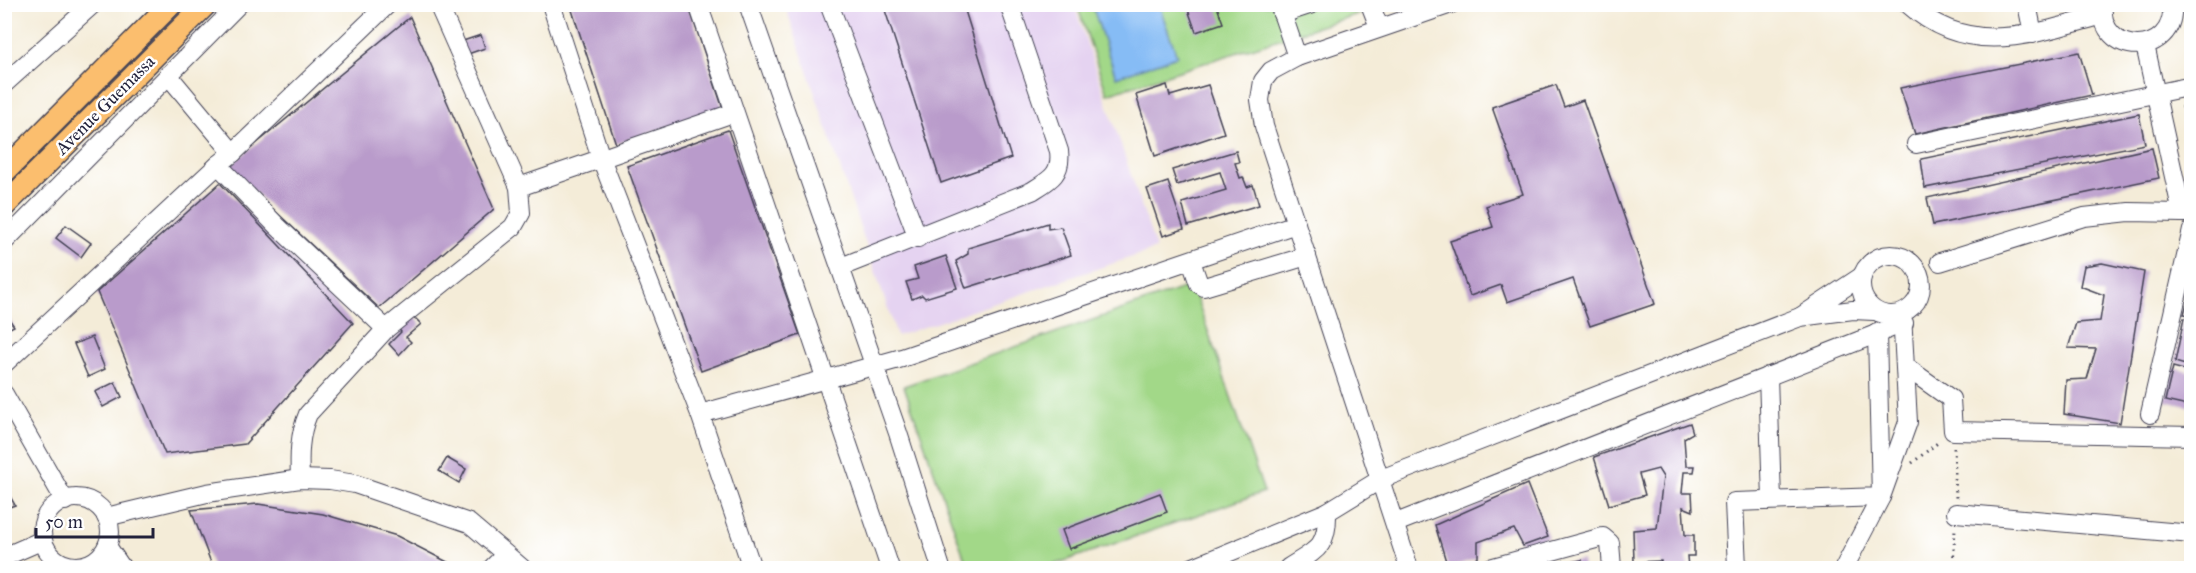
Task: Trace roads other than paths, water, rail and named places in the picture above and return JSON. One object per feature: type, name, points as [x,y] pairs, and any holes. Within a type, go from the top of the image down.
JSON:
[{"type":"main road","name":"Avenue Guemassa","points":[[4,172],[171,4]]},
{"type":"main road","name":"Avenue Guemassa","points":[[4,206],[206,4]]},
{"type":"street","points":[[4,84],[93,4]]},
{"type":"street","points":[[4,242],[59,190],[239,4]]},
{"type":"street","points":[[4,364],[233,153],[388,4]]},
{"type":"street","points":[[300,479],[299,450],[303,426],[308,414],[386,329],[513,227],[521,213],[519,187],[438,4]]},
{"type":"street","points":[[550,4],[601,158],[700,414],[752,568]]},
{"type":"street","points":[[698,4],[733,113],[890,568]]},
{"type":"street","points":[[748,4],[841,267],[941,568]]},
{"type":"street","points":[[829,4],[918,238]]},
{"type":"street","points":[[841,267],[1032,191],[1057,174],[1061,164],[1059,151],[1009,4]]},
{"type":"street","points":[[1297,57],[1281,9],[1312,4]]},
{"type":"street","points":[[1370,4],[1379,27]]},
{"type":"street","points":[[1409,568],[1264,126],[1260,100],[1263,81],[1271,71],[1297,57],[1379,27],[1415,11],[1451,4]]},
{"type":"street","points":[[1908,4],[1936,25],[1955,34],[1995,38],[2033,34],[2103,10],[2108,30],[2119,41],[2129,45],[2145,45],[2155,41],[2166,31],[2171,21],[2172,5]]},
{"type":"street","points":[[2027,4],[2033,34]]},
{"type":"street","points":[[1191,568],[1327,512],[1381,479],[1800,317],[1862,276],[1874,260],[1892,255],[1940,262],[2084,217],[2129,212],[2187,213],[2154,93],[2145,45]]},
{"type":"street","points":[[168,75],[233,153]]},
{"type":"street","points":[[1916,144],[2192,86]]},
{"type":"street","points":[[519,187],[733,113]]},
{"type":"street","points":[[218,165],[386,329]]},
{"type":"street","points":[[700,414],[902,358],[1296,224]]},
{"type":"street","points":[[2150,414],[2192,230]]},
{"type":"street","points":[[1191,261],[1199,284],[1204,287],[1307,256]]},
{"type":"street","points":[[1902,257],[1916,267],[1920,275],[1921,293]]},
{"type":"street","points":[[1396,523],[1877,333],[1904,318],[1918,302],[1940,262]]},
{"type":"street","points":[[1862,276],[1862,295],[1874,311]]},
{"type":"street","points":[[1800,317],[1853,310],[1874,311],[1883,315],[1904,318]]},
{"type":"street","points":[[1844,568],[1881,497],[1908,422],[1904,318]]},
{"type":"street","points":[[1877,333],[1881,497]]},
{"type":"street","points":[[1906,367],[1951,399],[1953,431],[2192,436]]},
{"type":"street","points":[[1768,376],[1772,500]]},
{"type":"street","points":[[4,394],[64,501]]},
{"type":"street","points":[[106,517],[197,495],[300,479],[355,484],[469,523],[522,568]]},
{"type":"street","points":[[1737,568],[1734,501],[1881,497]]},
{"type":"street","points":[[84,500],[93,503],[106,517],[110,537],[97,565],[63,564],[54,558],[43,540],[42,530],[49,512],[64,501],[84,500]]},
{"type":"street","points":[[1288,568],[1320,547],[1328,531],[1327,512]]},
{"type":"street","points":[[1956,513],[2192,534]]},
{"type":"street","points":[[1490,568],[1603,537],[1610,543],[1612,568]]},
{"type":"street","points":[[4,557],[43,540]]},
{"type":"street","points":[[107,546],[122,568]]},
{"type":"street","points":[[492,568],[505,555]]},
{"type":"water","points":[[1092,5],[1159,5],[1177,56],[1116,77]]}]
